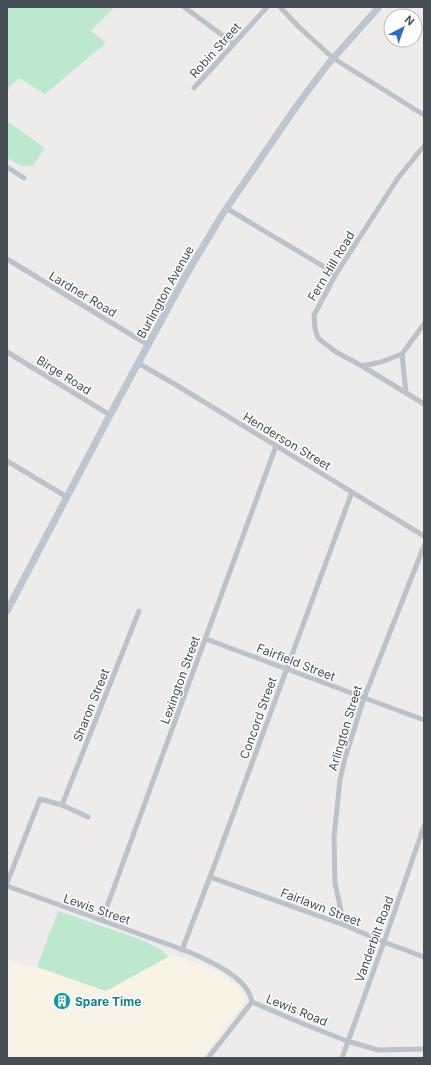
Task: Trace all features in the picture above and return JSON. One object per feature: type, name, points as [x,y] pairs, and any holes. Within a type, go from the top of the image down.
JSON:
[{"type":"main road","name":"Burlington Avenue","points":[[7,611],[9,600],[67,497],[186,275],[226,208],[298,104],[333,58],[379,7]]},
{"type":"street","points":[[184,7],[233,43]]},
{"type":"street","name":"Robin Street","points":[[194,88],[267,7]]},
{"type":"street","points":[[280,7],[300,28],[333,58],[424,115]]},
{"type":"street","name":"Fern Hill Road","points":[[424,146],[398,178],[336,274],[314,315],[315,328],[318,338],[336,352],[424,404]]},
{"type":"street","points":[[7,167],[24,178]]},
{"type":"street","points":[[226,208],[336,274]]},
{"type":"street","name":"Lardner Road","points":[[7,259],[148,345]]},
{"type":"street","points":[[362,366],[381,362],[402,354],[424,324]]},
{"type":"street","name":"Birge Road","points":[[7,352],[110,415]]},
{"type":"street","points":[[402,354],[406,393]]},
{"type":"street","name":"Henderson Street","points":[[138,364],[178,386],[424,536]]},
{"type":"street","name":"Lexington Street","points":[[102,920],[276,446]]},
{"type":"street","points":[[7,461],[67,497]]},
{"type":"street","name":"Concord Street","points":[[182,950],[352,492]]},
{"type":"street","name":"Arlington Street","points":[[344,925],[335,883],[334,837],[340,780],[345,758],[364,698],[424,546]]},
{"type":"street","name":"Sharon Street","points":[[62,806],[139,611]]},
{"type":"street","name":"Fairfield Street","points":[[206,639],[424,720]]},
{"type":"street","points":[[7,883],[40,799],[88,817]]},
{"type":"street","name":"Vanderbilt Road","points":[[342,1058],[424,826]]},
{"type":"street","name":"Fairlawn Street","points":[[210,877],[344,925],[424,957]]},
{"type":"street","name":"Lewis Street","points":[[7,886],[47,902],[102,920],[182,950]]},
{"type":"street","name":"Lewis Road","points":[[182,950],[218,965],[229,972],[243,985],[251,996],[252,1002],[282,1015],[347,1041],[378,1050],[424,1049]]},
{"type":"street","points":[[208,1058],[252,1002]]},
{"type":"shaded area","points":[[171,954],[217,971],[238,986],[243,993],[244,1000],[241,1007],[202,1058],[7,1058],[7,959],[22,965],[37,967],[106,991]]},
{"type":"green space","points":[[7,7],[115,7],[91,31],[106,43],[45,94],[19,78],[10,86],[7,92]]},
{"type":"green space","points":[[7,121],[45,148],[33,166],[21,166],[7,158]]},
{"type":"green space","points":[[58,911],[142,940],[162,950],[168,957],[106,991],[37,967]]},
{"type":"place","name":"Spare Time","points":[[62,1001]]}]
